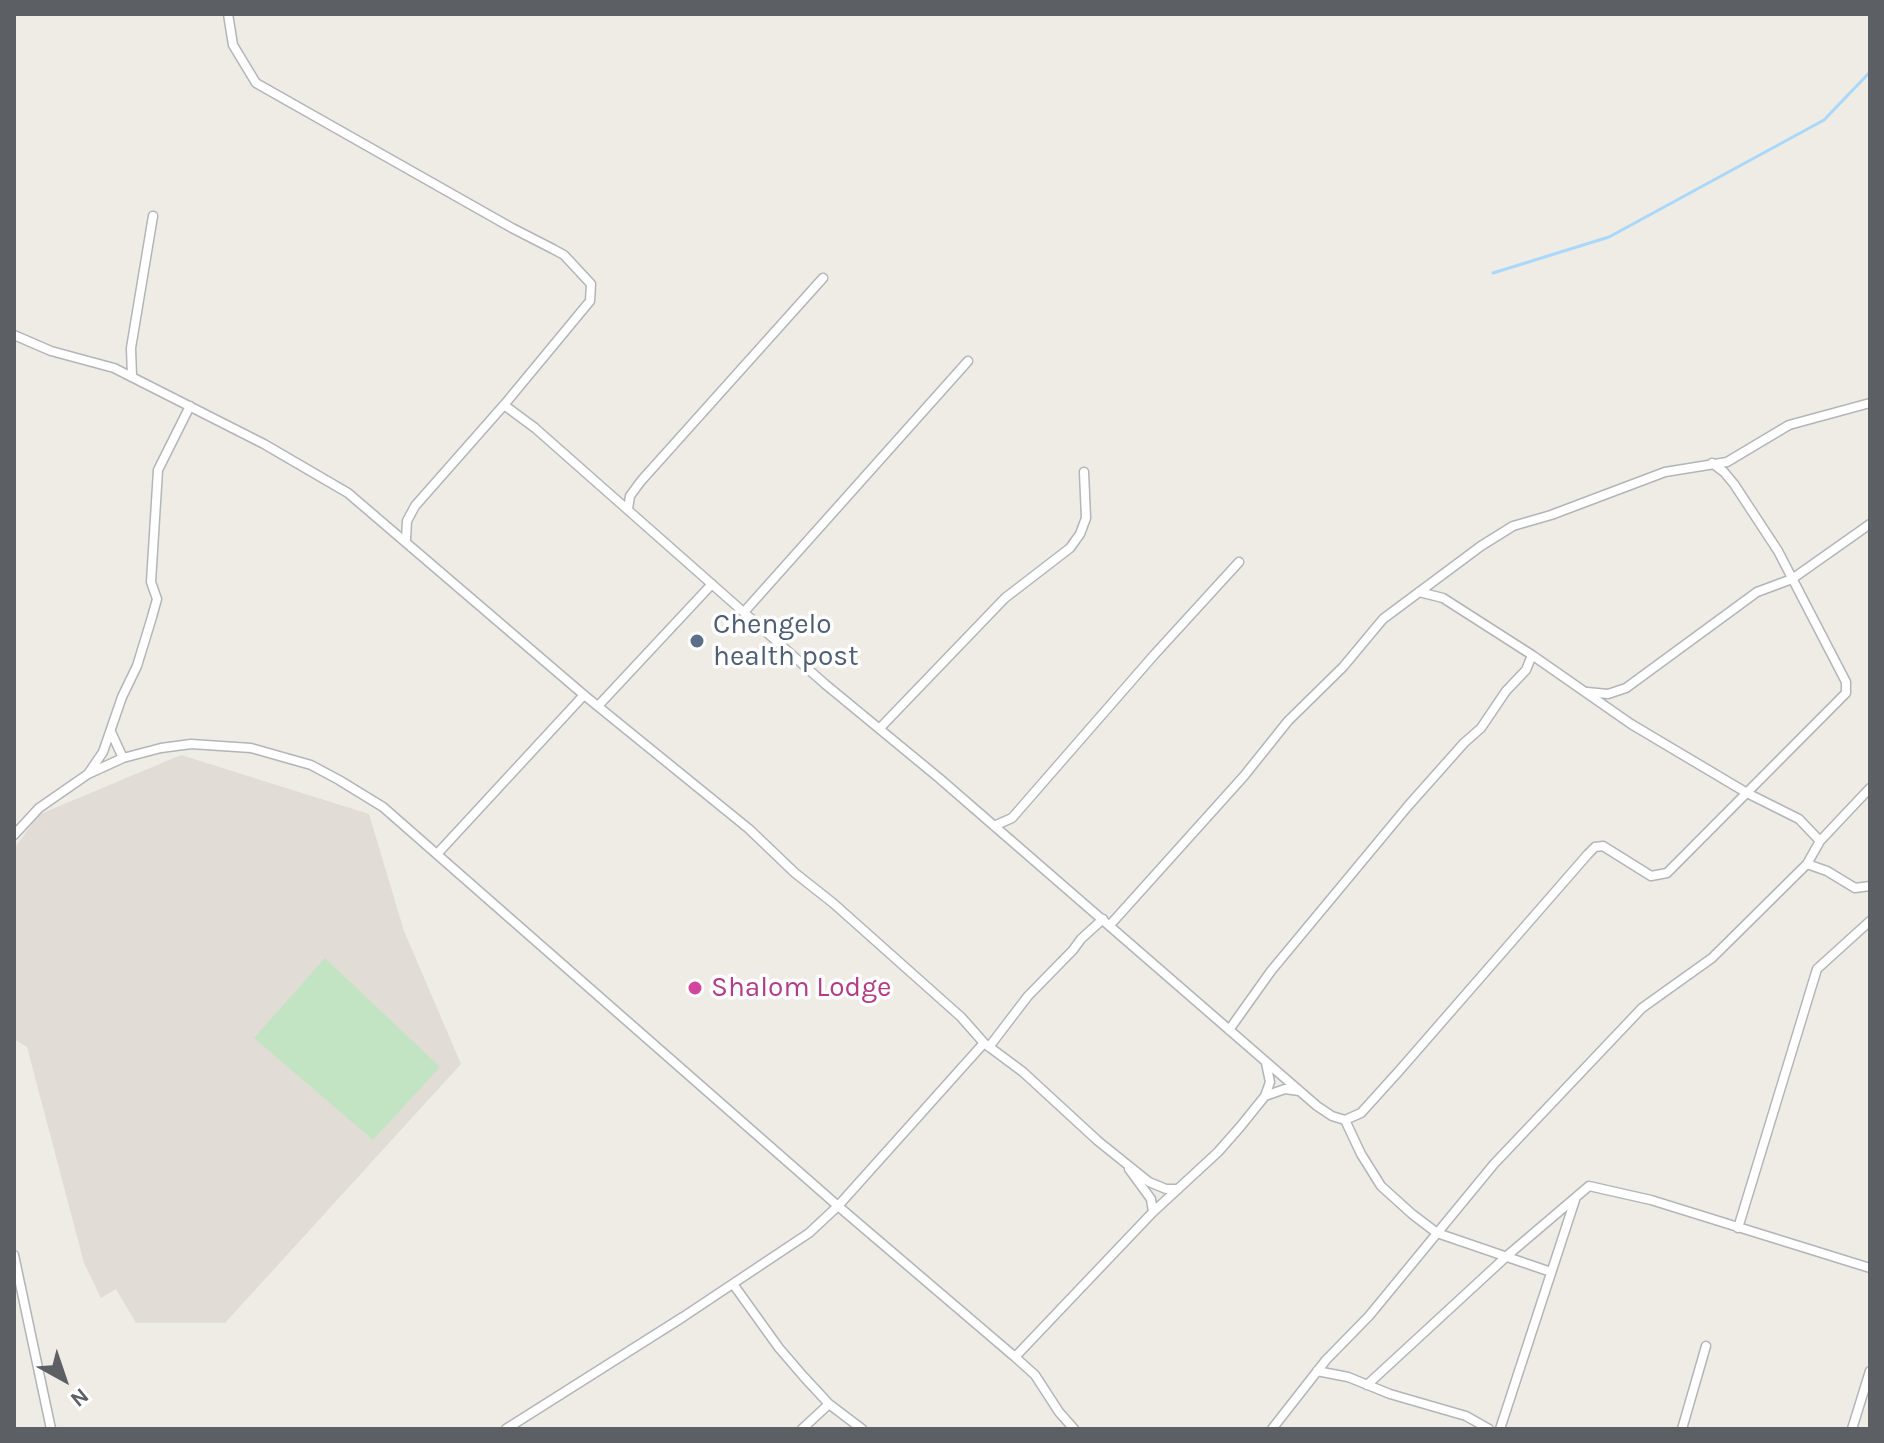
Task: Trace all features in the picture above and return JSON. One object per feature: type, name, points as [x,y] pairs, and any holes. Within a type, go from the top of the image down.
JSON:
[{"type":"street","points":[[228,14],[233,45],[256,83],[553,249],[586,276],[591,284],[590,301],[415,506],[407,521],[406,540]]},
{"type":"street","points":[[132,377],[131,348],[153,216]]},
{"type":"street","points":[[628,509],[630,496],[641,481],[823,278]]},
{"type":"street","points":[[14,335],[51,351],[114,368],[264,444],[348,493],[584,695],[749,829],[961,1017],[987,1045],[1023,1072],[1123,1162],[1156,1186],[1178,1189]]},
{"type":"street","points":[[744,612],[968,361]]},
{"type":"street","points":[[506,1429],[809,1233],[838,1206],[987,1045],[1081,939],[1106,922],[1244,776],[1288,721],[1343,667],[1383,619],[1513,526],[1665,472],[1737,457],[1789,425],[1870,403]]},
{"type":"street","points":[[504,405],[535,428],[825,684],[1300,1091],[1332,1116],[1345,1120],[1361,1113],[1595,847],[1611,849],[1651,876],[1667,873],[1841,699],[1848,687],[1778,551],[1734,484],[1712,463]]},
{"type":"street","points":[[88,774],[103,752],[111,732],[122,697],[137,666],[157,599],[151,582],[158,470],[190,406]]},
{"type":"street","points":[[1734,484],[1737,457]]},
{"type":"street","points":[[880,728],[1005,598],[1070,548],[1086,518],[1084,472]]},
{"type":"street","points":[[1585,692],[1617,693],[1633,684],[1757,592],[1792,579],[1870,524]]},
{"type":"street","points":[[994,826],[1012,818],[1239,562]]},
{"type":"street","points":[[1439,577],[1443,598]]},
{"type":"street","points":[[598,706],[712,584]]},
{"type":"street","points":[[1419,592],[1443,598],[1614,712],[1747,793],[1799,819],[1820,841]]},
{"type":"street","points":[[1229,1030],[1311,923],[1442,767],[1481,728],[1506,691],[1526,670],[1532,655]]},
{"type":"street","points":[[1526,670],[1546,665]]},
{"type":"street","points":[[1614,712],[1617,693]]},
{"type":"street","points":[[437,854],[584,695]]},
{"type":"street","points":[[111,732],[123,758]]},
{"type":"street","points":[[14,835],[39,808],[88,774],[123,758],[161,748],[223,744],[281,754],[311,765],[375,802],[437,854],[1015,1357],[1035,1375],[1074,1429]]},
{"type":"street","points":[[1759,782],[1760,800]]},
{"type":"street","points":[[1272,1429],[1317,1371],[1369,1316],[1494,1164],[1642,1008],[1712,958],[1807,864],[1820,841],[1870,788]]},
{"type":"street","points":[[1010,840],[1012,818]]},
{"type":"street","points":[[1807,864],[1827,871],[1855,888],[1870,886]]},
{"type":"street","points":[[1738,1228],[1817,969],[1870,921]]},
{"type":"street","points":[[1015,1357],[1153,1212],[1218,1152],[1265,1096],[1270,1082],[1266,1062]]},
{"type":"street","points":[[1265,1096],[1285,1089],[1300,1091]]},
{"type":"street","points":[[1345,1120],[1381,1186],[1437,1233],[1551,1272]]},
{"type":"street","points":[[1123,1162],[1151,1199],[1153,1212]]},
{"type":"street","points":[[1367,1385],[1508,1255],[1589,1186],[1602,1187],[1870,1268]]},
{"type":"street","points":[[1500,1429],[1575,1199]]},
{"type":"street","points":[[14,1255],[51,1429]]},
{"type":"street","points":[[733,1284],[779,1348],[829,1404],[862,1429]]},
{"type":"street","points":[[1682,1429],[1706,1346]]},
{"type":"street","points":[[1317,1371],[1348,1377],[1466,1416],[1489,1429]]},
{"type":"street","points":[[1852,1429],[1870,1371]]},
{"type":"street","points":[[802,1429],[829,1404]]},
{"type":"street","points":[[1857,1414],[1870,1417]]},
{"type":"shaded area","points":[[181,755],[369,814],[404,931],[461,1064],[225,1323],[136,1323],[116,1289],[101,1298],[84,1263],[27,1047],[14,1039],[14,849],[38,815]]},
{"type":"green space","points":[[325,958],[440,1067],[373,1140],[254,1038]]},
{"type":"waterway","points":[[1493,273],[1609,237],[1824,120],[1870,72]]},
{"type":"place","name":"Chengelo health post","points":[[697,641]]},
{"type":"place","name":"Shalom Lodge","points":[[695,988]]}]
